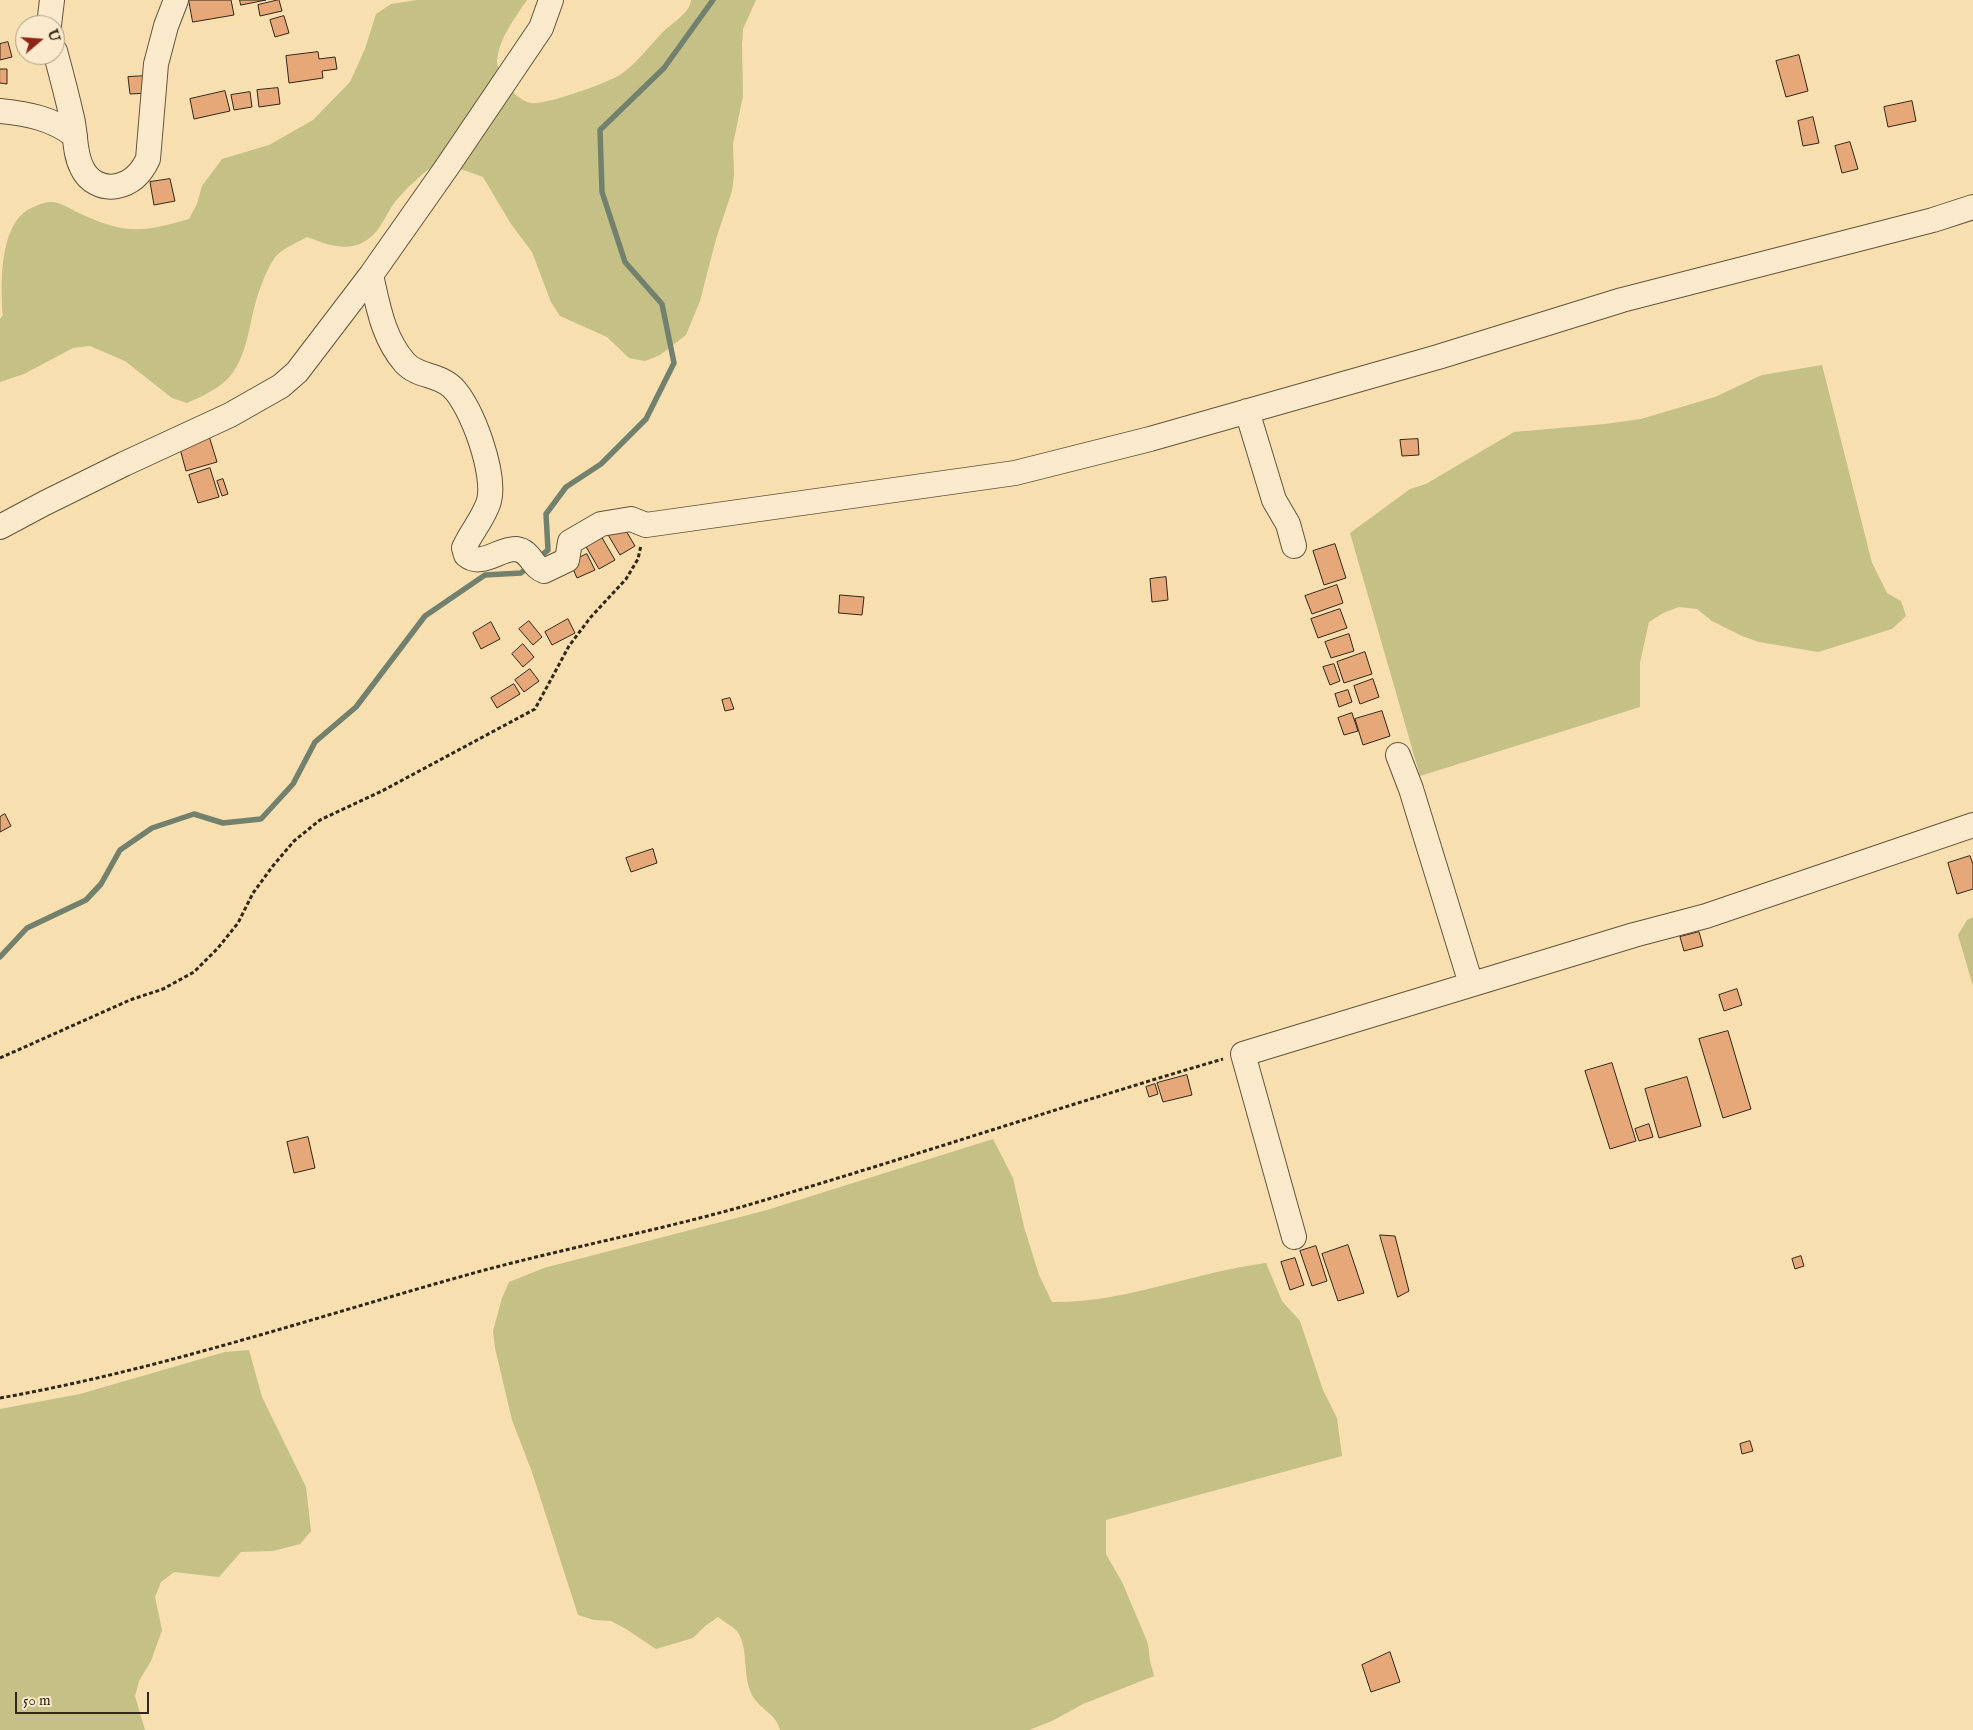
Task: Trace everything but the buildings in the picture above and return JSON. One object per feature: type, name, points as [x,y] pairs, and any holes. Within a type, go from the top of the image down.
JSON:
[{"type":"street","points":[[50,15],[52,0]]},
{"type":"street","points":[[58,65],[80,162],[86,174],[92,180],[108,187],[118,186],[136,177],[148,159],[156,64],[166,26],[176,0]]},
{"type":"street","points":[[0,527],[124,464],[230,415],[281,386],[297,372],[318,347],[448,167],[541,28],[551,0]]},
{"type":"street","points":[[0,111],[28,114],[46,119],[58,124],[75,136]]},
{"type":"street","points":[[371,274],[380,315],[394,348],[413,370],[435,377],[452,387],[473,421],[484,450],[490,478],[489,496],[482,515],[464,548],[466,555],[475,560],[516,549],[547,570],[567,560],[570,542],[600,524],[631,519],[646,525],[1015,474],[1438,358],[1622,300],[1973,208]]},
{"type":"street","points":[[1247,411],[1274,500],[1288,524],[1294,546]]},
{"type":"street","points":[[1398,755],[1414,798],[1471,984]]},
{"type":"street","points":[[1294,1237],[1243,1054],[1634,935],[1706,916],[1973,825]]},
{"type":"path","points":[[0,1058],[130,1000],[163,989],[194,972],[218,948],[238,923],[253,893],[272,867],[294,841],[320,820],[382,791],[535,709],[569,646],[590,618],[626,579],[638,558],[646,525]]},
{"type":"path","points":[[0,1398],[48,1389],[249,1339],[482,1271],[739,1207],[1114,1091],[1243,1054]]},
{"type":"shaded area","points":[[417,0],[527,0],[504,36],[497,61],[504,80],[512,91],[527,102],[538,103],[588,89],[611,80],[624,72],[688,9],[691,0],[756,0],[743,29],[743,96],[733,144],[734,175],[732,191],[716,239],[700,301],[686,335],[660,355],[645,361],[629,358],[607,337],[560,316],[551,302],[532,252],[511,224],[483,177],[439,161],[399,197],[378,230],[367,240],[359,244],[342,247],[307,237],[277,255],[268,269],[256,299],[247,341],[237,367],[229,378],[218,387],[203,395],[187,403],[172,398],[125,361],[90,346],[73,348],[24,374],[0,382],[0,319],[3,315],[2,285],[5,252],[15,223],[24,212],[41,204],[55,202],[104,223],[117,227],[137,229],[160,227],[189,219],[197,204],[202,186],[222,159],[269,145],[313,120],[350,82],[365,49],[376,14],[391,4]]},
{"type":"shaded area","points":[[1822,365],[1872,563],[1887,593],[1901,601],[1906,616],[1892,629],[1818,652],[1759,642],[1712,621],[1697,609],[1679,607],[1663,613],[1649,622],[1640,663],[1640,707],[1420,776],[1350,533],[1410,489],[1426,484],[1514,432],[1641,419],[1715,397],[1762,375]]},
{"type":"shaded area","points":[[1973,917],[1973,986],[1958,935],[1967,920]]},
{"type":"shaded area","points":[[993,1139],[1013,1178],[1024,1227],[1039,1275],[1052,1302],[1107,1298],[1239,1267],[1266,1263],[1282,1301],[1300,1321],[1323,1390],[1337,1418],[1342,1456],[1106,1520],[1106,1554],[1122,1582],[1148,1644],[1154,1676],[1083,1704],[1052,1721],[1029,1730],[780,1730],[772,1716],[752,1695],[747,1679],[741,1638],[735,1629],[718,1617],[693,1638],[656,1649],[611,1621],[594,1620],[578,1615],[532,1472],[512,1420],[495,1348],[493,1331],[502,1298],[509,1282],[544,1268],[767,1210]]},
{"type":"shaded area","points":[[249,1350],[262,1397],[306,1487],[311,1531],[300,1544],[273,1551],[241,1552],[219,1577],[174,1572],[161,1582],[155,1597],[162,1630],[151,1661],[139,1681],[135,1696],[145,1730],[0,1730],[0,1409],[80,1394],[225,1352]]},
{"type":"waterway","points":[[537,559],[548,550],[546,514],[566,487],[601,464],[646,419],[674,363],[662,304],[625,262],[602,192],[600,130],[664,68],[713,0]]},
{"type":"waterway","points":[[0,957],[27,928],[86,900],[101,884],[120,850],[152,828],[194,814],[223,823],[261,819],[293,784],[315,742],[356,707],[425,616],[485,575],[521,573],[530,565]]}]
